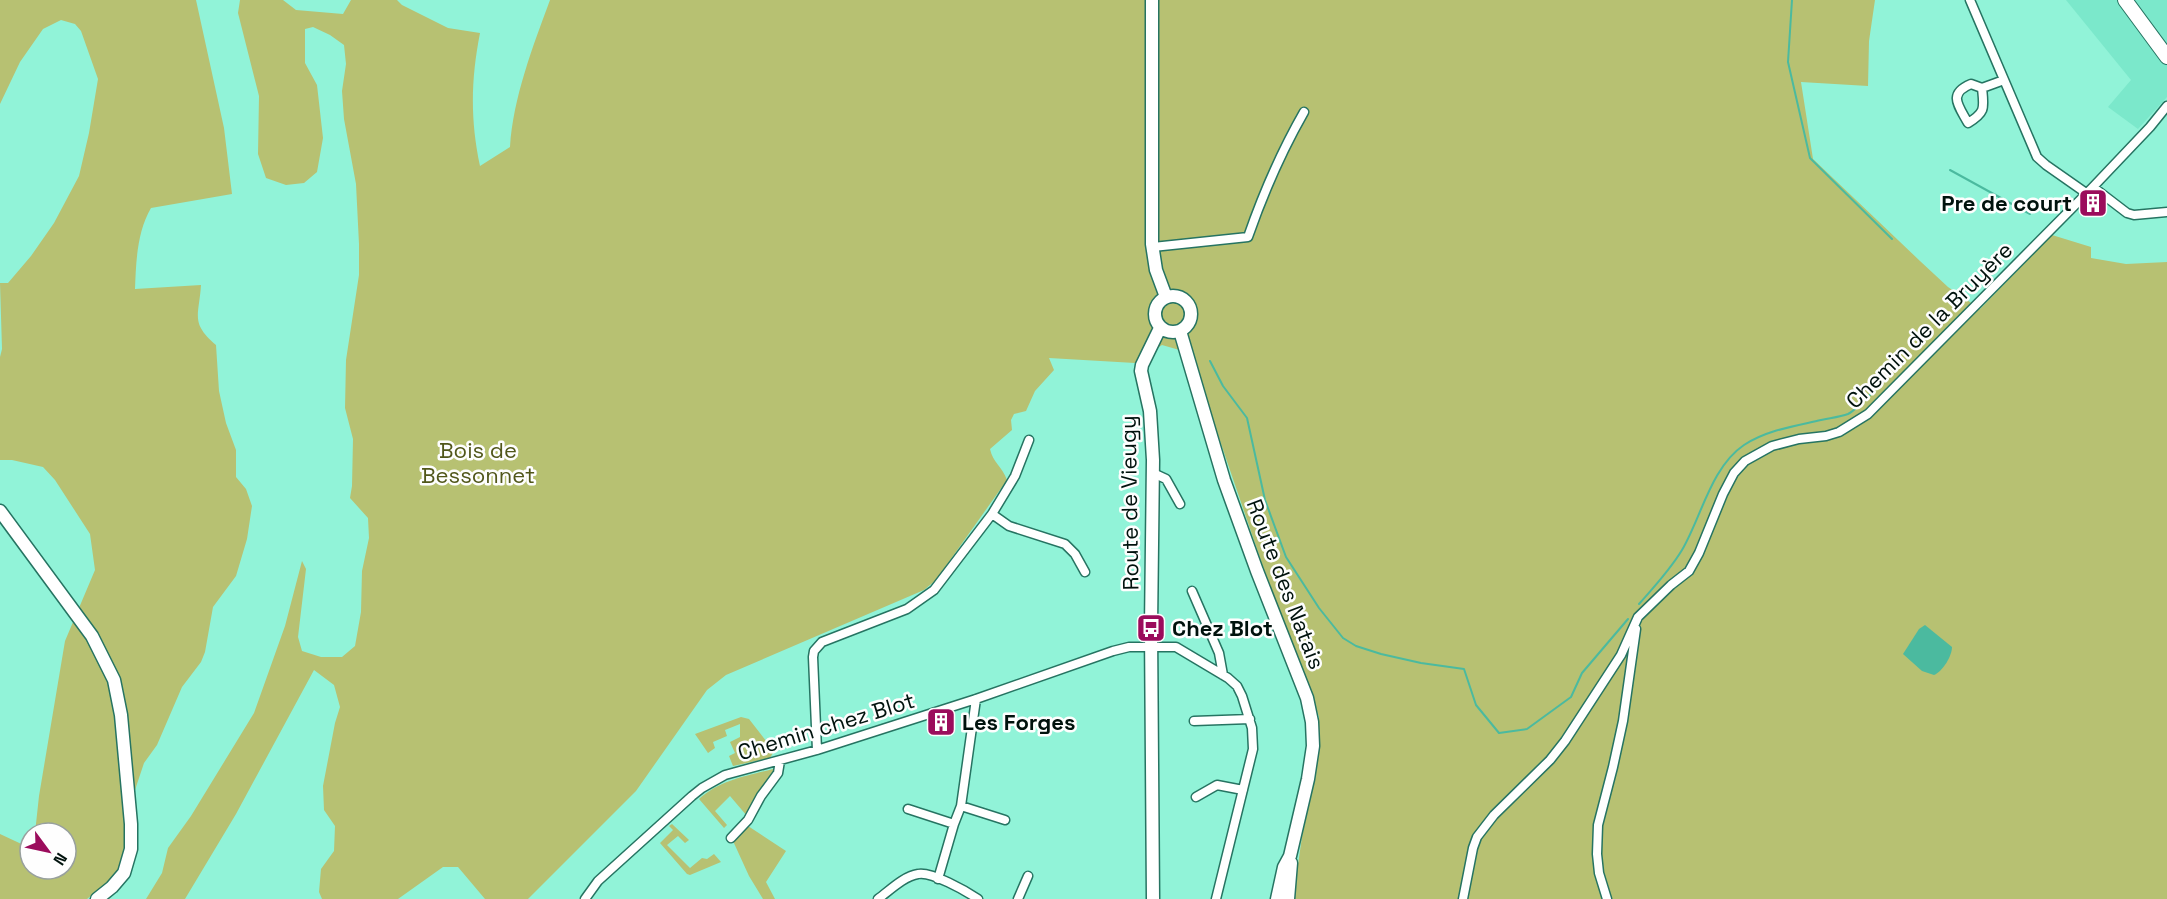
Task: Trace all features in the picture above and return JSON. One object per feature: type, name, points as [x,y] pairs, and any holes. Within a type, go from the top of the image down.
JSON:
[{"type":"main road","points":[[2125,0],[2167,57]]},
{"type":"main road","points":[[2136,0],[2167,40]]},
{"type":"street","points":[[1152,0],[1153,247],[1156,270],[1166,297],[1179,297],[1189,306],[1190,321],[1180,331],[1168,332],[1160,328]]},
{"type":"street","points":[[1970,0],[2037,157],[2127,213],[2134,215],[2167,212]]},
{"type":"street","points":[[1982,88],[1984,106],[1980,116],[1968,123],[1956,97],[1959,91],[1971,84],[1982,88],[2004,80]]},
{"type":"street","points":[[2150,127],[2167,106]]},
{"type":"street","points":[[1153,247],[1248,237],[1281,151],[1304,112]]},
{"type":"street","points":[[2150,127],[2167,116]]},
{"type":"street","name":"Chemin de la Bruyère","points":[[1463,899],[1477,837],[1494,815],[1550,760],[1565,741],[1621,655],[1638,617],[1689,571],[1734,473],[1745,461],[1772,446],[1798,439],[1826,436],[1856,424],[1931,352],[2150,127]]},
{"type":"street","name":"Route de Vieugy","points":[[1153,899],[1151,646],[1153,473],[1150,411],[1142,365],[1160,328],[1155,317],[1155,310],[1166,297]]},
{"type":"street","name":"Route des Natais","points":[[1180,331],[1224,480],[1307,698],[1312,722],[1313,746],[1308,779],[1290,856],[1284,867],[1280,898]]},
{"type":"street","points":[[817,750],[814,651],[822,642],[907,609],[934,590],[992,514],[1015,476],[1029,440]]},
{"type":"street","points":[[1153,473],[1166,479],[1180,504]]},
{"type":"street","points":[[0,511],[92,636],[102,651],[114,680],[121,715],[131,824],[131,849],[124,873],[97,899]]},
{"type":"street","points":[[992,514],[1015,529],[1065,544],[1075,554],[1085,572]]},
{"type":"street","points":[[1192,591],[1219,653],[1223,675],[1240,691],[1254,739],[1216,899]]},
{"type":"street","points":[[1606,899],[1599,873],[1598,825],[1623,720],[1638,617]]},
{"type":"street","name":"Chemin chez Blot","points":[[585,899],[598,881],[702,788],[725,775],[817,750],[1129,647],[1151,646],[1180,649],[1223,675]]},
{"type":"street","points":[[938,879],[961,806],[976,699]]},
{"type":"street","points":[[1194,721],[1250,719]]},
{"type":"street","points":[[732,838],[748,820],[761,796],[778,773],[780,761]]},
{"type":"street","points":[[1196,797],[1217,785],[1243,790]]},
{"type":"street","points":[[961,806],[1005,820]]},
{"type":"street","points":[[908,809],[954,824]]},
{"type":"street","points":[[878,899],[915,874],[924,873],[976,898]]},
{"type":"street","points":[[1018,899],[1028,876]]},
{"type":"shaded area","points":[[2066,0],[2167,0],[2167,97],[2138,129],[2108,107],[2131,80]]},
{"type":"shaded area","points":[[1925,625],[1952,647],[1946,663],[1934,675],[1922,671],[1903,654],[1919,629]]},
{"type":"green space","points":[[0,0],[196,0],[224,128],[232,194],[151,208],[140,237],[135,289],[201,285],[199,325],[216,345],[219,391],[226,423],[236,450],[236,477],[246,489],[252,506],[247,539],[236,576],[213,607],[201,662],[182,687],[157,745],[144,763],[126,817],[126,844],[123,859],[108,882],[87,899],[0,899],[0,834],[18,842],[18,881],[78,881],[78,821],[36,821],[65,641],[95,570],[90,534],[55,480],[43,467],[12,460],[0,460],[0,357],[2,349],[0,283],[8,283],[31,256],[54,223],[79,176],[89,133],[98,79],[81,31],[75,24],[61,20],[43,29],[20,62],[0,104]]},
{"type":"green space","name":"Bois de Bessonnet","points":[[240,0],[283,0],[296,10],[343,14],[351,0],[397,0],[402,5],[448,28],[480,33],[475,67],[473,115],[480,166],[510,147],[519,91],[550,0],[1875,0],[1869,41],[1868,86],[1801,82],[1813,159],[1948,287],[1980,309],[2052,235],[2091,247],[2091,258],[2126,264],[2167,262],[2167,899],[1293,899],[1302,837],[1319,753],[1319,717],[1273,596],[1190,353],[1162,345],[1135,363],[1049,358],[1054,370],[1035,391],[1026,411],[1014,414],[1011,420],[1012,430],[990,449],[1007,480],[936,580],[924,590],[726,675],[707,690],[636,791],[528,899],[485,899],[458,867],[443,867],[398,899],[322,899],[319,892],[321,869],[334,851],[335,826],[324,810],[323,786],[340,707],[334,685],[314,670],[236,814],[185,899],[146,899],[162,873],[168,848],[191,816],[254,713],[285,626],[302,561],[306,569],[298,637],[302,651],[321,657],[342,657],[355,646],[361,612],[362,571],[369,538],[368,518],[350,498],[353,439],[345,408],[346,360],[359,275],[359,244],[356,184],[344,119],[342,91],[346,64],[344,45],[313,27],[305,29],[305,63],[317,85],[323,138],[317,172],[304,183],[286,185],[266,178],[258,154],[259,96],[238,13]]},
{"type":"green space","points":[[741,717],[749,719],[774,751],[770,758],[733,766],[729,756],[735,753],[730,742],[740,737],[740,724],[725,730],[727,736],[713,742],[715,748],[708,753],[695,734]]},
{"type":"green space","points":[[775,770],[747,816],[730,796],[715,811],[727,825],[724,828],[699,799],[725,783]]},
{"type":"green space","points":[[672,824],[689,840],[685,843],[678,836],[667,845],[690,868],[702,858],[707,859],[714,854],[721,862],[690,875],[687,874],[660,843],[673,830],[669,826]]},
{"type":"green space","points":[[748,826],[786,851],[766,882],[775,899],[763,899],[749,876],[733,841]]},
{"type":"waterway","points":[[1792,0],[1788,62],[1810,158],[1892,239]]},
{"type":"waterway","points":[[1950,170],[2030,214]]},
{"type":"waterway","points":[[1210,361],[1223,386],[1247,418],[1265,500],[1286,557],[1319,608],[1343,638],[1356,646],[1381,654],[1464,669],[1476,705],[1499,733],[1527,729],[1571,697],[1582,673],[1628,619]]},
{"type":"waterway","points":[[1639,604],[1682,550],[1715,479],[1733,455],[1744,445],[1772,432],[1848,414],[1891,373]]},
{"type":"place","name":"Pre de court","points":[[2093,203]]},
{"type":"place","name":"Chez Blot","points":[[1151,628]]},
{"type":"place","name":"Les Forges","points":[[941,722]]}]
